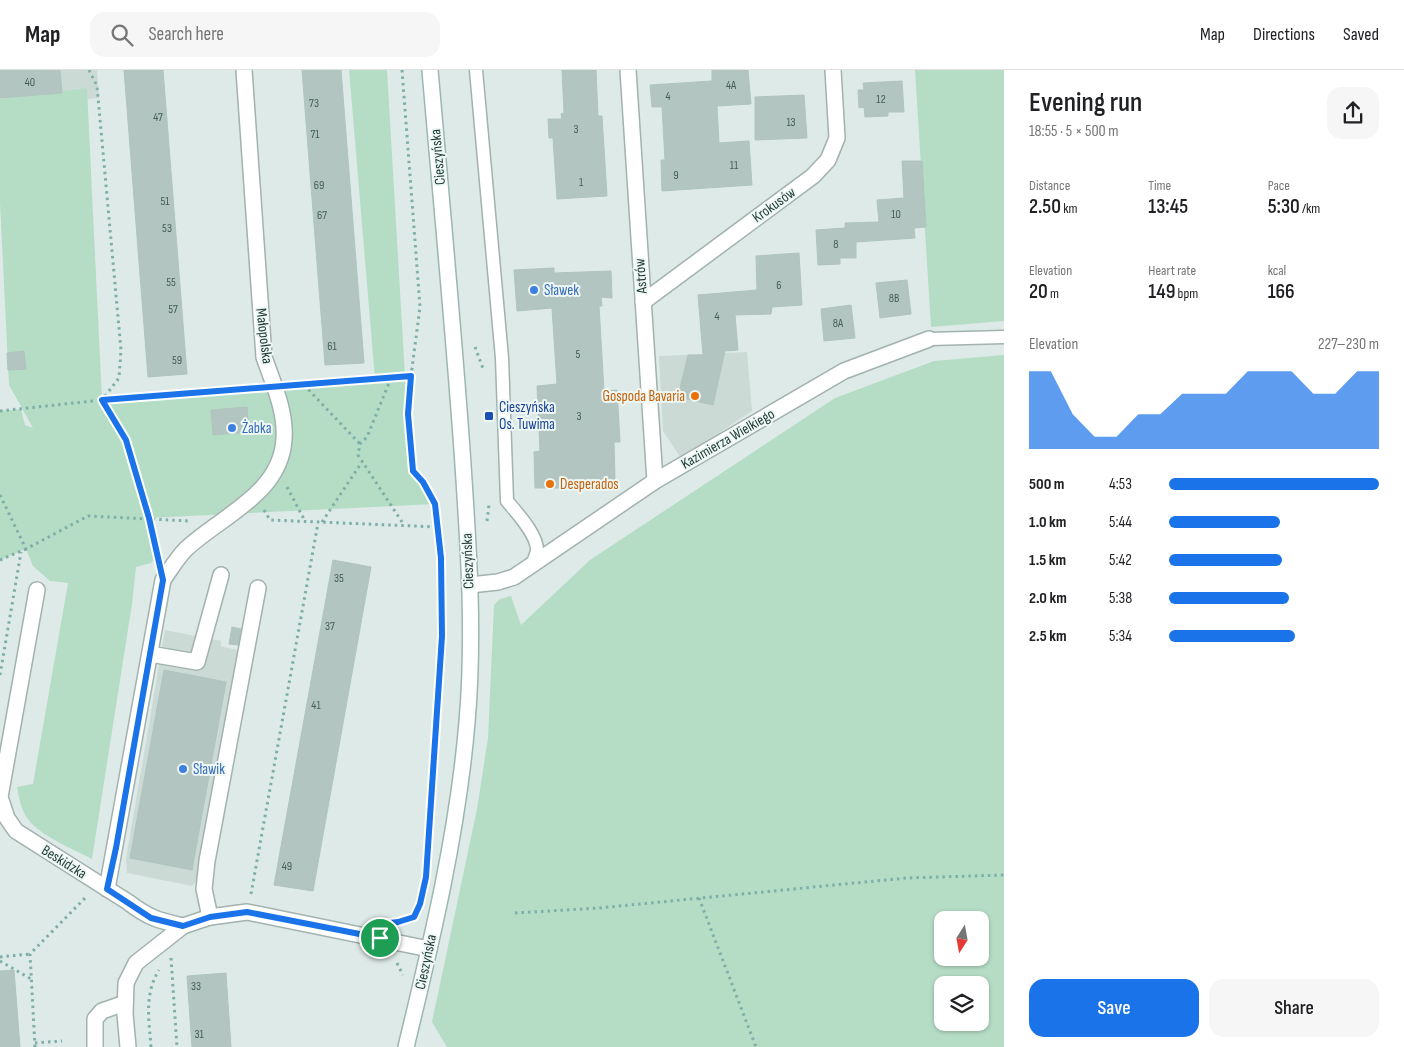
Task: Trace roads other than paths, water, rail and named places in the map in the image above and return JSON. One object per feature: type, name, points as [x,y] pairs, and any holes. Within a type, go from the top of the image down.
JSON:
[{"type":"street","name":"Małopolska","points":[[163,580],[185,550],[220,524],[266,483],[281,459],[284,438],[282,415],[264,357],[244,70]]},
{"type":"street","name":"Cieszyńska","points":[[406,1047],[429,949],[462,775],[468,719],[471,654],[470,585],[458,405],[430,70]]},
{"type":"street","name":"Astrów","points":[[628,70],[655,481]]},
{"type":"street","name":"Krokusów","points":[[643,302],[813,176],[828,160],[836,138],[833,70]]},
{"type":"street","name":"Kazimierza Wielkiego","points":[[470,585],[498,582],[514,577],[655,481],[844,371],[929,339]]},
{"type":"street","points":[[150,654],[198,662],[221,575]]},
{"type":"street","name":"Beskidzka","points":[[37,590],[0,797],[7,818],[16,831],[103,886],[163,580]]},
{"type":"street","points":[[210,917],[204,889],[207,861],[258,588]]},
{"type":"street","points":[[103,886],[151,918],[183,926]]},
{"type":"street","points":[[128,1047],[125,1003],[126,983],[136,963],[183,926],[210,917],[247,912],[429,949]]},
{"type":"street","points":[[95,1047],[95,1018],[102,1012],[125,1003]]},
{"type":"lane","points":[[476,70],[502,358],[507,501],[534,539],[537,551],[532,566]]},
{"type":"lane","name":"Kazimierza Wielkiego","points":[[929,339],[1004,337]]},
{"type":"place","name":"Sławek","points":[[534,290]]},
{"type":"place","name":"Gospoda Bavaria","points":[[695,396]]},
{"type":"place","name":"Cieszyńska Os. Tuwima","points":[[489,416]]},
{"type":"place","name":"Żabka","points":[[232,428]]},
{"type":"place","name":"Desperados","points":[[550,484]]},
{"type":"place","name":"Sławik","points":[[183,769]]}]
